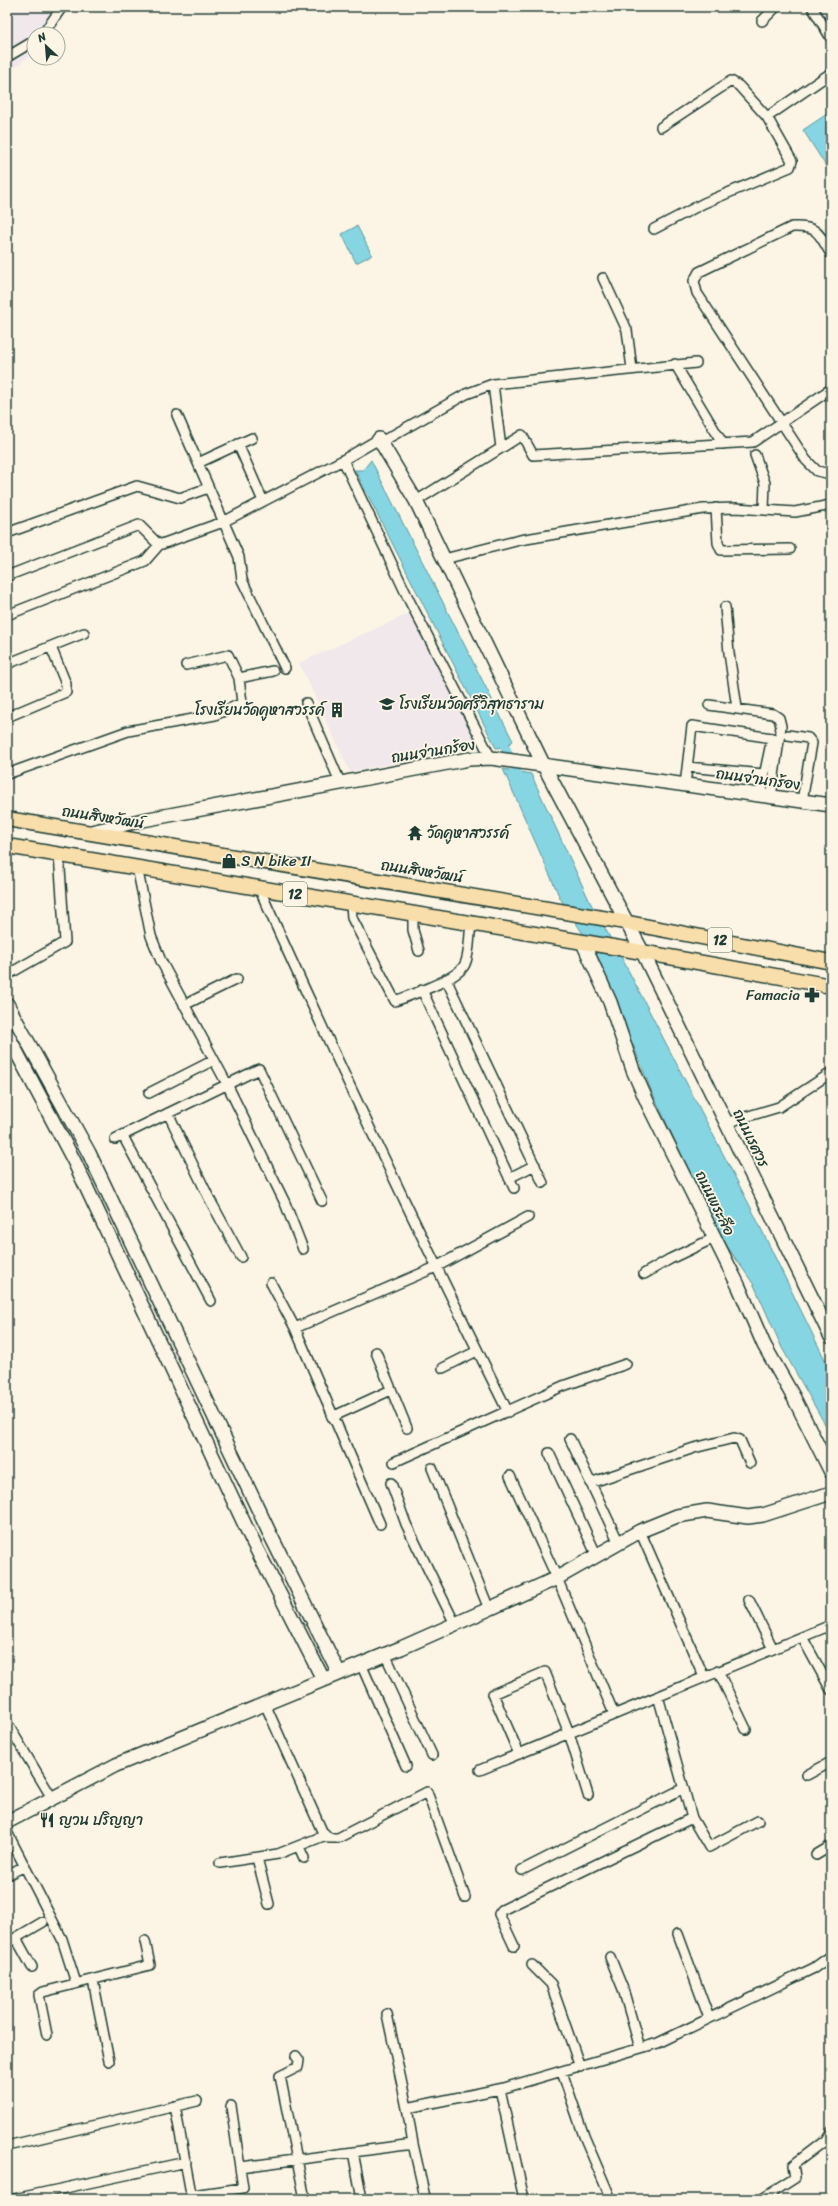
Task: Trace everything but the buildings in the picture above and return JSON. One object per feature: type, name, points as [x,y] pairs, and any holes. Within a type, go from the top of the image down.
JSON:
[{"type":"main road","name":"ถนนสิงหวัฒน์","points":[[7,819],[608,919],[831,962]]},
{"type":"main road","name":"12","points":[[7,846],[470,924],[625,948],[643,953],[831,986]]},
{"type":"street","points":[[49,26],[62,7]]},
{"type":"street","points":[[762,21],[776,7]]},
{"type":"street","points":[[812,7],[831,38]]},
{"type":"street","points":[[7,57],[26,46]]},
{"type":"street","points":[[767,117],[831,73]]},
{"type":"street","points":[[654,229],[704,203],[790,167],[792,161],[767,117],[738,86],[731,81],[661,127]]},
{"type":"street","points":[[831,254],[819,234],[808,227],[792,227],[699,272],[694,281],[697,293],[806,460],[817,471],[831,474]]},
{"type":"street","points":[[603,278],[627,330],[632,369]]},
{"type":"street","points":[[7,615],[144,561],[159,545],[223,522],[466,394],[493,384],[696,363]]},
{"type":"street","points":[[675,364],[723,444]]},
{"type":"street","points":[[493,384],[501,448]]},
{"type":"street","points":[[416,501],[522,435],[533,455],[753,442],[831,389]]},
{"type":"street","points":[[177,416],[239,557],[242,580],[285,668]]},
{"type":"street","points":[[198,463],[252,438]]},
{"type":"street","name":"ถนนเรศวร","points":[[380,440],[416,501],[544,766],[625,922],[643,953],[831,1337]]},
{"type":"street","points":[[238,444],[264,501]]},
{"type":"street","points":[[756,455],[765,483],[764,510]]},
{"type":"street","points":[[343,460],[410,602],[491,758]]},
{"type":"street","points":[[7,534],[137,486],[180,498],[208,488]]},
{"type":"street","points":[[444,559],[520,540],[672,514],[716,508],[795,512],[831,505]]},
{"type":"street","points":[[716,508],[718,543],[721,550],[790,549]]},
{"type":"street","points":[[7,576],[139,526],[159,545]]},
{"type":"street","points":[[725,607],[729,653],[737,708]]},
{"type":"street","points":[[7,664],[84,633]]},
{"type":"street","points":[[7,716],[66,691],[51,647]]},
{"type":"street","points":[[7,774],[128,731],[215,715],[242,703],[239,678],[228,655],[186,666]]},
{"type":"street","points":[[239,678],[273,671]]},
{"type":"street","points":[[306,703],[340,782]]},
{"type":"street","points":[[709,705],[773,714],[780,720],[781,726],[766,796]]},
{"type":"street","points":[[685,785],[692,726],[772,738],[764,774],[766,796]]},
{"type":"street","points":[[788,735],[808,738],[812,743],[802,801]]},
{"type":"street","name":"ถนนจ่านกร้อง","points":[[90,832],[143,820],[340,782],[469,759],[491,758],[831,805]]},
{"type":"street","points":[[687,767],[764,774]]},
{"type":"street","points":[[7,975],[65,942],[59,854]]},
{"type":"street","points":[[137,867],[151,936],[161,961],[227,1084],[285,1203],[303,1249]]},
{"type":"street","points":[[259,888],[319,1021],[436,1267],[508,1412]]},
{"type":"street","points":[[351,904],[352,918],[395,1001],[459,972],[465,965],[470,924]]},
{"type":"street","points":[[413,914],[413,930],[419,951]]},
{"type":"street","name":"ถนนพระลือ","points":[[584,942],[610,1002],[633,1070],[648,1106],[739,1287],[764,1345],[794,1398],[831,1472]]},
{"type":"street","points":[[184,1006],[237,979]]},
{"type":"street","points":[[446,979],[543,1183]]},
{"type":"street","points":[[422,990],[514,1188]]},
{"type":"street","points":[[7,1004],[89,1153],[269,1532],[339,1673]]},
{"type":"street","points":[[7,1034],[74,1161],[252,1540],[323,1679]]},
{"type":"street","points":[[149,1093],[214,1060]]},
{"type":"street","points":[[211,1301],[119,1138],[259,1069],[322,1201]]},
{"type":"street","points":[[726,1123],[779,1107],[831,1073]]},
{"type":"street","points":[[168,1113],[209,1198],[241,1257]]},
{"type":"street","points":[[509,1178],[535,1165]]},
{"type":"street","points":[[295,1328],[436,1267],[528,1216]]},
{"type":"street","points":[[644,1274],[670,1259],[714,1238]]},
{"type":"street","points":[[271,1283],[295,1328],[332,1417],[380,1524]]},
{"type":"street","points":[[443,1368],[478,1350]]},
{"type":"street","points":[[376,1352],[407,1428]]},
{"type":"street","points":[[394,1462],[563,1386],[626,1364]]},
{"type":"street","points":[[332,1417],[391,1390]]},
{"type":"street","points":[[590,1483],[694,1448],[734,1438],[740,1440],[750,1463]]},
{"type":"street","points":[[570,1439],[619,1543]]},
{"type":"street","points":[[549,1453],[597,1556]]},
{"type":"street","points":[[432,1468],[489,1609]]},
{"type":"street","points":[[510,1476],[557,1578],[614,1714]]},
{"type":"street","points":[[391,1484],[406,1524],[455,1624]]},
{"type":"street","points":[[7,1822],[116,1765],[385,1654],[489,1609],[557,1578],[640,1531],[677,1516],[693,1512],[707,1511],[748,1516],[763,1515],[831,1493]]},
{"type":"street","points":[[640,1531],[704,1677]]},
{"type":"street","points":[[749,1600],[773,1649]]},
{"type":"street","points":[[480,1770],[831,1625]]},
{"type":"street","points":[[802,1637],[831,1690]]},
{"type":"street","points":[[385,1654],[432,1755]]},
{"type":"street","points":[[361,1664],[406,1766]]},
{"type":"street","points":[[718,1671],[746,1729]]},
{"type":"street","points":[[519,1754],[493,1694],[545,1672],[569,1732],[588,1795]]},
{"type":"street","points":[[658,1696],[692,1818],[709,1847],[758,1821]]},
{"type":"street","points":[[265,1704],[322,1832],[329,1838],[338,1838],[428,1792],[465,1897]]},
{"type":"street","points":[[7,1723],[52,1798]]},
{"type":"street","points":[[807,1775],[831,1762]]},
{"type":"street","points":[[522,1870],[684,1788]]},
{"type":"street","points":[[514,1946],[499,1914],[502,1910],[692,1818]]},
{"type":"street","points":[[7,1832],[62,1939],[76,1983]]},
{"type":"street","points":[[220,1863],[278,1854],[299,1847],[326,1835]]},
{"type":"street","points":[[816,1856],[831,1846]]},
{"type":"street","points":[[299,1847],[304,1858]]},
{"type":"street","points":[[257,1858],[269,1904]]},
{"type":"street","points":[[7,1876],[25,1866]]},
{"type":"street","points":[[7,1943],[44,1922]]},
{"type":"street","points":[[678,1934],[708,2018]]},
{"type":"street","points":[[16,1938],[32,1967]]},
{"type":"street","points":[[47,2035],[39,1995],[76,1983],[150,1966],[145,1941]]},
{"type":"street","points":[[407,2108],[500,2089],[580,2067],[658,2042],[814,1968],[831,1956]]},
{"type":"street","points":[[610,1957],[623,1989],[640,2048]]},
{"type":"street","points":[[532,1965],[551,1984],[580,2067]]},
{"type":"street","points":[[93,1980],[110,2061]]},
{"type":"street","points":[[387,2014],[425,2197]]},
{"type":"street","points":[[296,2056],[299,2060],[298,2067],[283,2073],[280,2076],[305,2199]]},
{"type":"street","points":[[562,2072],[584,2136],[611,2199]]},
{"type":"street","points":[[500,2089],[524,2199]]},
{"type":"street","points":[[7,2146],[197,2101]]},
{"type":"street","points":[[175,2106],[192,2197],[243,2188],[231,2106]]},
{"type":"street","points":[[762,2199],[795,2178],[793,2165],[826,2140],[831,2132]]},
{"type":"street","points":[[241,2168],[413,2144]]},
{"type":"street","points":[[353,2152],[362,2199]]},
{"type":"street","points":[[14,2199],[186,2162]]},
{"type":"shaded area","points":[[7,7],[46,7],[49,13],[45,26],[26,26],[26,59],[7,73]]},
{"type":"shaded area","name":"โรงเรียนวัดศรีวิสุทธาราม","points":[[410,613],[478,746],[350,772],[299,663]]},
{"type":"water","points":[[827,114],[831,115],[831,174],[803,130]]},
{"type":"water","points":[[357,226],[372,255],[356,263],[342,234]]},
{"type":"water","points":[[371,460],[513,741],[505,747],[496,748],[355,470],[363,470]]},
{"type":"water","points":[[503,769],[531,774],[590,902],[625,964],[751,1208],[831,1372],[831,1435],[782,1348],[754,1285],[720,1236],[651,1090],[599,959],[560,898]]},
{"type":"waterway","points":[[500,736],[521,781]]},
{"type":"place","name":"โรงเรียนวัดศรีวิสุทธาราม","points":[[387,704]]},
{"type":"place","name":"โรงเรียนวัดคูหาสวรรค์","points":[[337,710]]},
{"type":"place","name":"วัดคูหาสวรรค์","points":[[415,833]]},
{"type":"place","name":"S N bike II","points":[[229,861]]},
{"type":"place","name":"Famacia","points":[[812,995]]},
{"type":"place","name":"ญวน ปริญญา","points":[[47,1820]]}]
